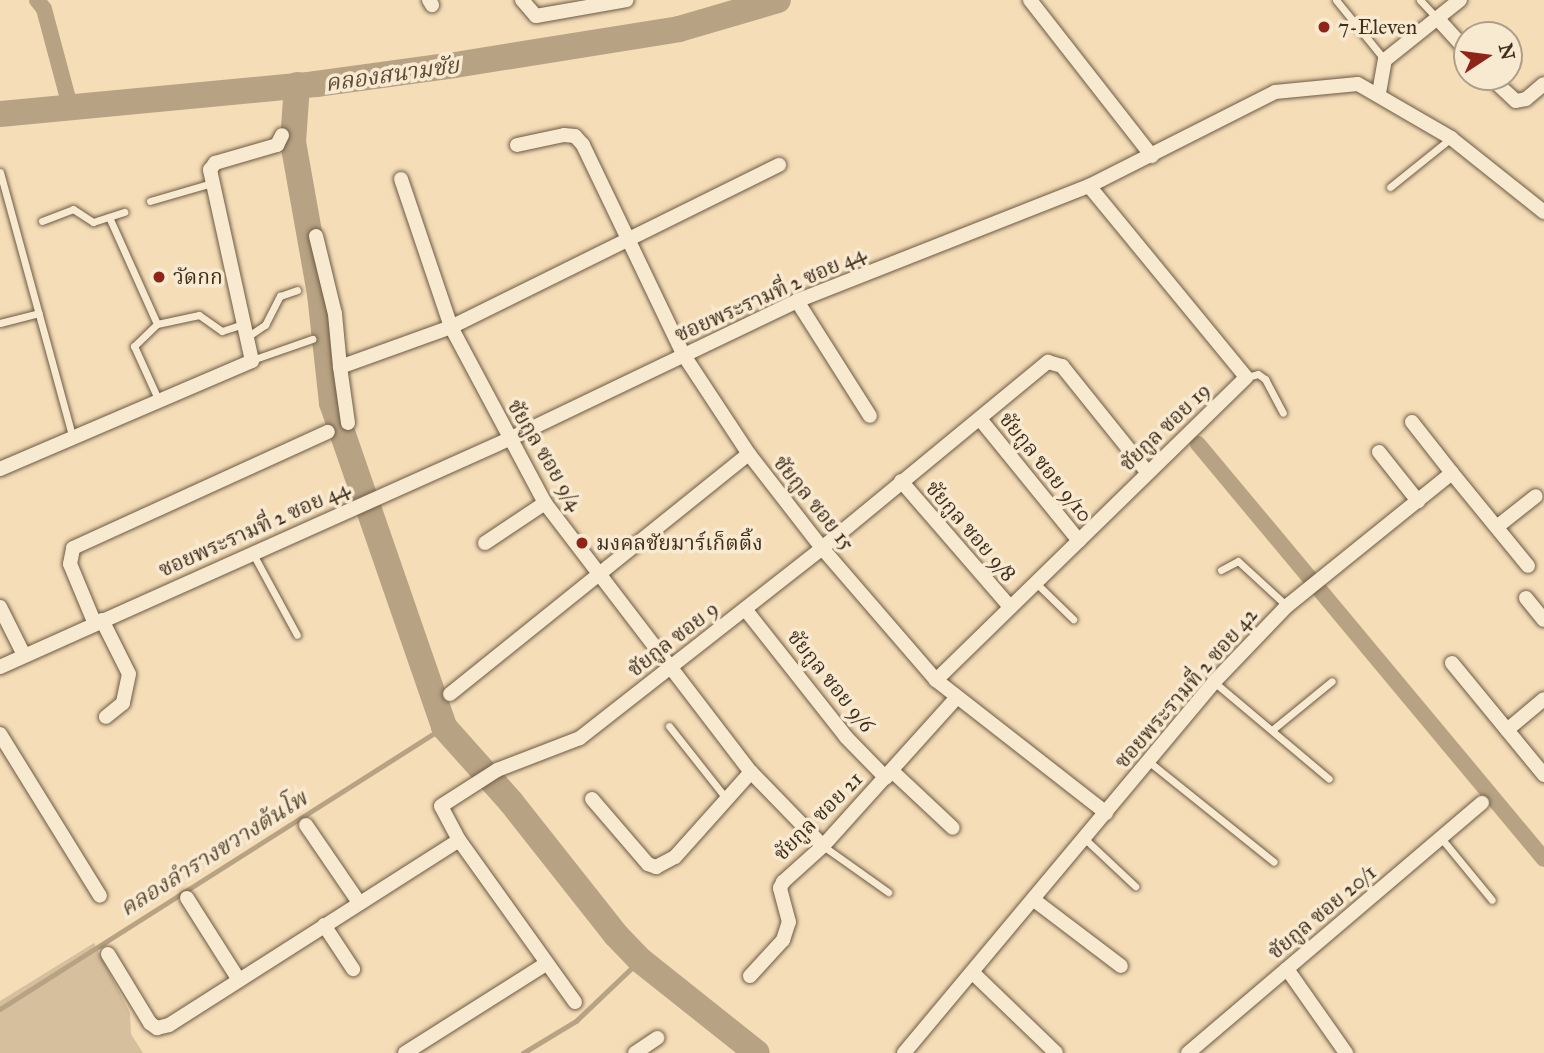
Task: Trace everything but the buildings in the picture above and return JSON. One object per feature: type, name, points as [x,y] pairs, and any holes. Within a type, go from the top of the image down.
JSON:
[{"type":"street","points":[[522,0],[536,16],[627,0]]},
{"type":"street","points":[[1030,0],[1152,156]]},
{"type":"street","points":[[1379,93],[1385,60],[1460,0]]},
{"type":"street","points":[[1437,18],[1453,36]]},
{"type":"street","name":"ซอยพระรามที่ 2 ซอย 44","points":[[0,667],[507,440],[797,301],[1089,186],[1275,92],[1336,83],[1358,84],[1379,93],[1451,138],[1544,212]]},
{"type":"street","points":[[1505,91],[1516,101],[1544,84]]},
{"type":"street","points":[[0,468],[252,360],[212,184],[215,163],[271,147],[283,140],[282,135]]},
{"type":"street","name":"ชัยกูล ซอย 15","points":[[517,145],[564,135],[575,136],[583,145],[683,355],[749,454],[822,548],[936,680],[1025,745],[1106,813]]},
{"type":"street","points":[[340,368],[451,327],[779,165]]},
{"type":"street","name":"ชัยกูล ซอย 9/4","points":[[401,179],[451,327],[507,440],[545,503],[751,772],[823,846]]},
{"type":"street","points":[[1089,186],[1246,377]]},
{"type":"street","points":[[316,236],[335,314],[348,423]]},
{"type":"street","points":[[797,301],[870,416]]},
{"type":"street","name":"ชัยกูล ซอย 9","points":[[575,1002],[459,839],[441,806],[497,770],[573,743],[822,548],[1048,362],[1062,366],[1148,474]]},
{"type":"street","name":"ชัยกูล ซอย 19","points":[[936,680],[1246,377]]},
{"type":"street","name":"ชัยกูล ซอย 9/10","points":[[980,419],[1079,541]]},
{"type":"street","points":[[1412,422],[1528,566]]},
{"type":"street","points":[[106,717],[123,703],[129,674],[99,622],[71,564],[73,548],[328,432]]},
{"type":"street","points":[[1379,452],[1418,501]]},
{"type":"street","points":[[450,694],[749,454]]},
{"type":"street","name":"ซอยพระรามที่ 2 ซอย 42","points":[[910,1052],[1214,682],[1287,606],[1452,473]]},
{"type":"street","name":"ชัยกูล ซอย 9/8","points":[[901,481],[967,562],[1010,607]]},
{"type":"street","points":[[1498,526],[1536,496]]},
{"type":"street","points":[[485,543],[545,503]]},
{"type":"street","points":[[1526,598],[1544,621]]},
{"type":"street","points":[[0,607],[24,656]]},
{"type":"street","name":"ชัยกูล ซอย 9/6","points":[[745,609],[846,737],[953,828]]},
{"type":"street","points":[[1452,663],[1544,775]]},
{"type":"street","name":"ชัยกูล ซอย 21","points":[[750,976],[783,940],[789,922],[780,888],[783,882],[823,846],[957,697]]},
{"type":"street","points":[[1507,730],[1544,699]]},
{"type":"street","points":[[0,734],[100,896]]},
{"type":"street","points":[[592,799],[648,864],[656,867],[675,857],[724,797],[751,772]]},
{"type":"street","name":"ชัยกูล ซอย 20/1","points":[[1188,1053],[1482,803]]},
{"type":"street","points":[[306,825],[358,901]]},
{"type":"street","points":[[108,954],[157,1028],[239,980],[358,901],[459,839]]},
{"type":"street","points":[[187,898],[239,980]]},
{"type":"street","points":[[1034,900],[1121,966]]},
{"type":"street","points":[[324,925],[353,970]]},
{"type":"street","points":[[405,1053],[547,964]]},
{"type":"street","points":[[1287,969],[1346,1053]]},
{"type":"street","points":[[973,973],[1056,1053]]},
{"type":"street","points":[[635,1053],[657,1038]]},
{"type":"lane","points":[[1336,0],[1385,60]]},
{"type":"lane","points":[[1420,0],[1437,18]]},
{"type":"lane","points":[[1390,187],[1451,138]]},
{"type":"lane","points":[[0,172],[73,438]]},
{"type":"lane","points":[[150,201],[212,184]]},
{"type":"lane","points":[[42,221],[73,209],[93,222],[124,212]]},
{"type":"lane","points":[[109,217],[157,324]]},
{"type":"lane","points":[[159,401],[134,346],[157,324],[199,315],[222,331],[245,330],[265,325],[280,296],[298,290]]},
{"type":"lane","points":[[0,323],[39,313]]},
{"type":"lane","points":[[252,360],[312,339]]},
{"type":"lane","points":[[1246,377],[1258,374],[1265,379],[1283,413]]},
{"type":"lane","points":[[253,554],[297,635]]},
{"type":"lane","points":[[1221,570],[1238,561],[1287,606]]},
{"type":"lane","points":[[1035,582],[1073,619]]},
{"type":"lane","points":[[1272,730],[1332,681]]},
{"type":"lane","points":[[1214,682],[1329,779]]},
{"type":"lane","points":[[669,726],[724,797]]},
{"type":"lane","points":[[1148,761],[1274,862]]},
{"type":"lane","points":[[1441,838],[1492,900]]},
{"type":"lane","points":[[1084,839],[1135,886]]},
{"type":"lane","points":[[823,846],[888,892]]},
{"type":"shaded area","points":[[94,943],[130,1013],[131,1034],[143,1053],[0,1053],[0,1001]]},
{"type":"waterway","points":[[37,0],[44,9],[70,106]]},
{"type":"waterway","name":"คลองสนามชัย","points":[[0,114],[316,84],[455,65],[679,29],[778,0]]},
{"type":"waterway","points":[[297,85],[293,142],[320,294],[332,403],[444,727],[511,802],[616,935],[640,960],[757,1053]]},
{"type":"waterway","points":[[1198,444],[1544,859]]},
{"type":"waterway","name":"คลองลำรางขวางต้นโพ","points":[[0,1009],[444,727]]},
{"type":"waterway","points":[[523,1053],[576,1021],[640,960]]},
{"type":"place","name":"7-Eleven","points":[[1324,27]]},
{"type":"place","name":"วัดกก","points":[[159,277]]},
{"type":"place","name":"มงคลชัยมาร์เก็ตติ้ง","points":[[582,543]]}]
